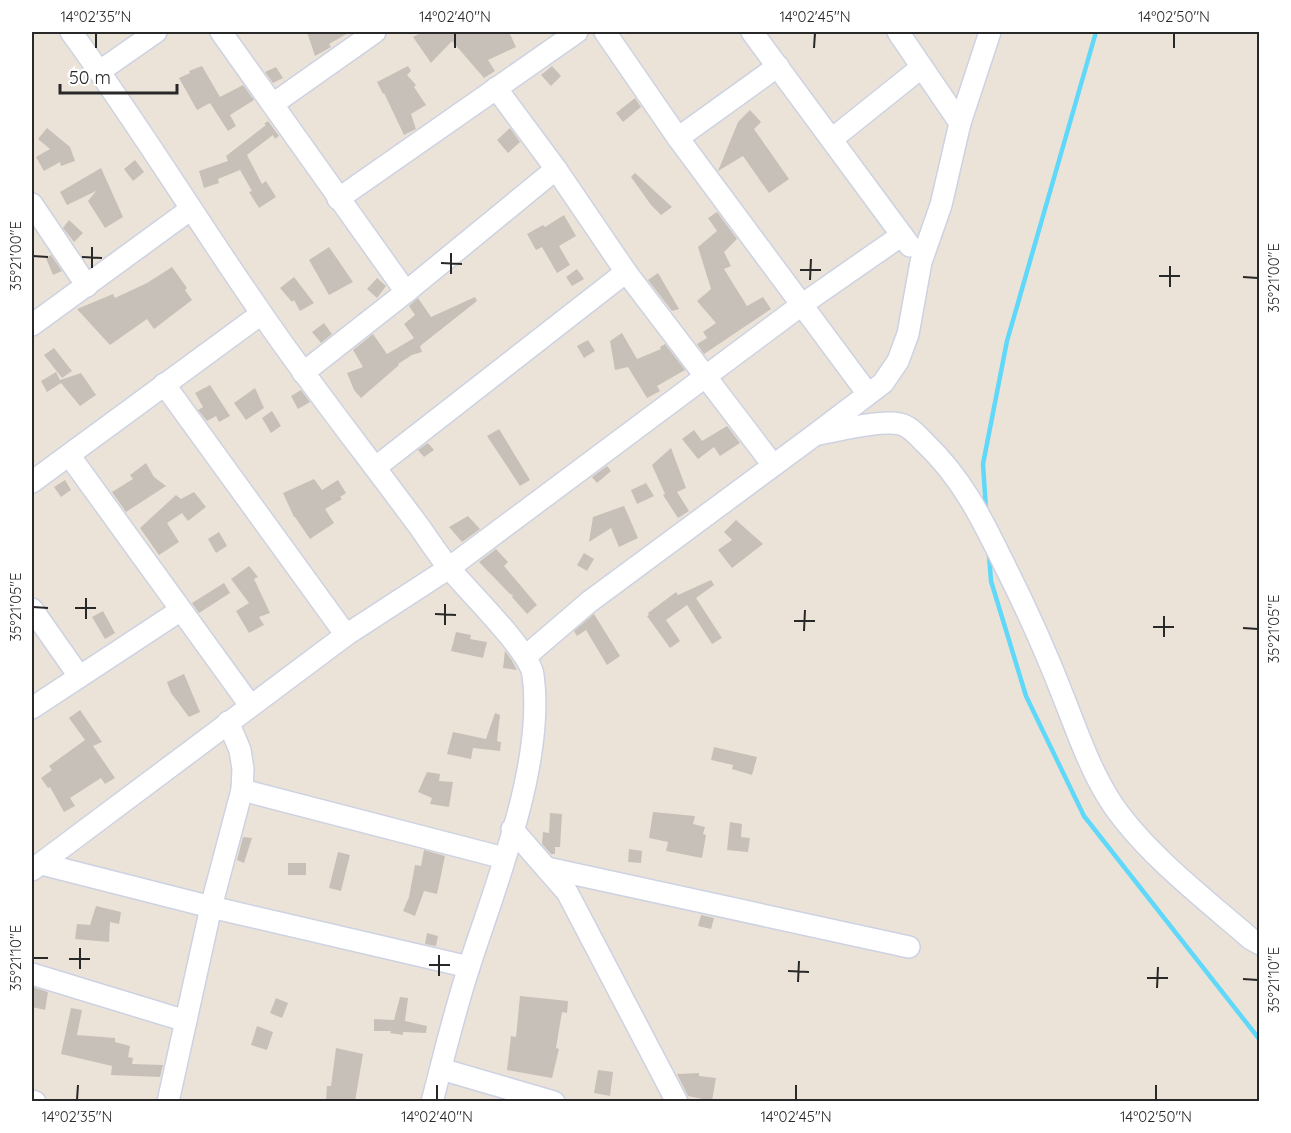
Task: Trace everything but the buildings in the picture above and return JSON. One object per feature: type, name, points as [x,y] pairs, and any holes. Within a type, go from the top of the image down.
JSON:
[{"type":"street","points":[[71,32],[100,71],[261,314],[303,373],[376,467],[449,568],[526,656],[533,673],[535,695],[533,738],[524,787],[469,967],[432,1101]]},
{"type":"street","points":[[100,71],[156,32]]},
{"type":"street","points":[[221,32],[406,292]]},
{"type":"street","points":[[273,104],[375,32]]},
{"type":"street","points":[[338,199],[577,32]]},
{"type":"street","points":[[606,32],[678,138],[800,306],[868,394]]},
{"type":"street","points":[[752,32],[921,262]]},
{"type":"street","points":[[898,32],[960,123]]},
{"type":"street","points":[[526,656],[590,602],[883,383],[898,361],[908,334],[921,262],[940,205],[960,123],[990,32]]},
{"type":"street","points":[[678,138],[778,66]]},
{"type":"street","points":[[832,140],[922,67]]},
{"type":"street","points":[[496,88],[556,169],[626,272],[773,465]]},
{"type":"street","points":[[303,373],[556,169]]},
{"type":"street","points":[[32,204],[87,286]]},
{"type":"street","points":[[32,325],[191,209]]},
{"type":"street","points":[[37,867],[250,705],[346,635],[449,568],[800,306],[902,235]]},
{"type":"street","points":[[376,467],[626,272]]},
{"type":"street","points":[[32,482],[261,314]]},
{"type":"street","points":[[164,384],[346,635]]},
{"type":"street","points":[[816,435],[866,426],[902,424],[932,449],[958,479],[983,521],[1045,649],[1093,772],[1109,800],[1132,830],[1179,877],[1251,939],[1260,944]]},
{"type":"street","points":[[69,455],[250,705]]},
{"type":"street","points":[[32,609],[79,676]]},
{"type":"street","points":[[32,708],[181,610]]},
{"type":"street","points":[[168,1101],[212,908],[242,790],[243,769],[240,750],[228,722]]},
{"type":"street","points":[[242,790],[504,858]]},
{"type":"street","points":[[513,829],[567,892],[583,918],[677,1101]]},
{"type":"street","points":[[37,867],[469,967]]},
{"type":"street","points":[[547,868],[909,947]]},
{"type":"street","points":[[32,974],[186,1022]]},
{"type":"street","points":[[441,1069],[554,1101]]},
{"type":"waterway","points":[[986,510],[983,464],[1007,341],[1096,32]]},
{"type":"waterway","points":[[989,555],[991,581],[1026,696],[1084,816],[1260,1040]]}]
